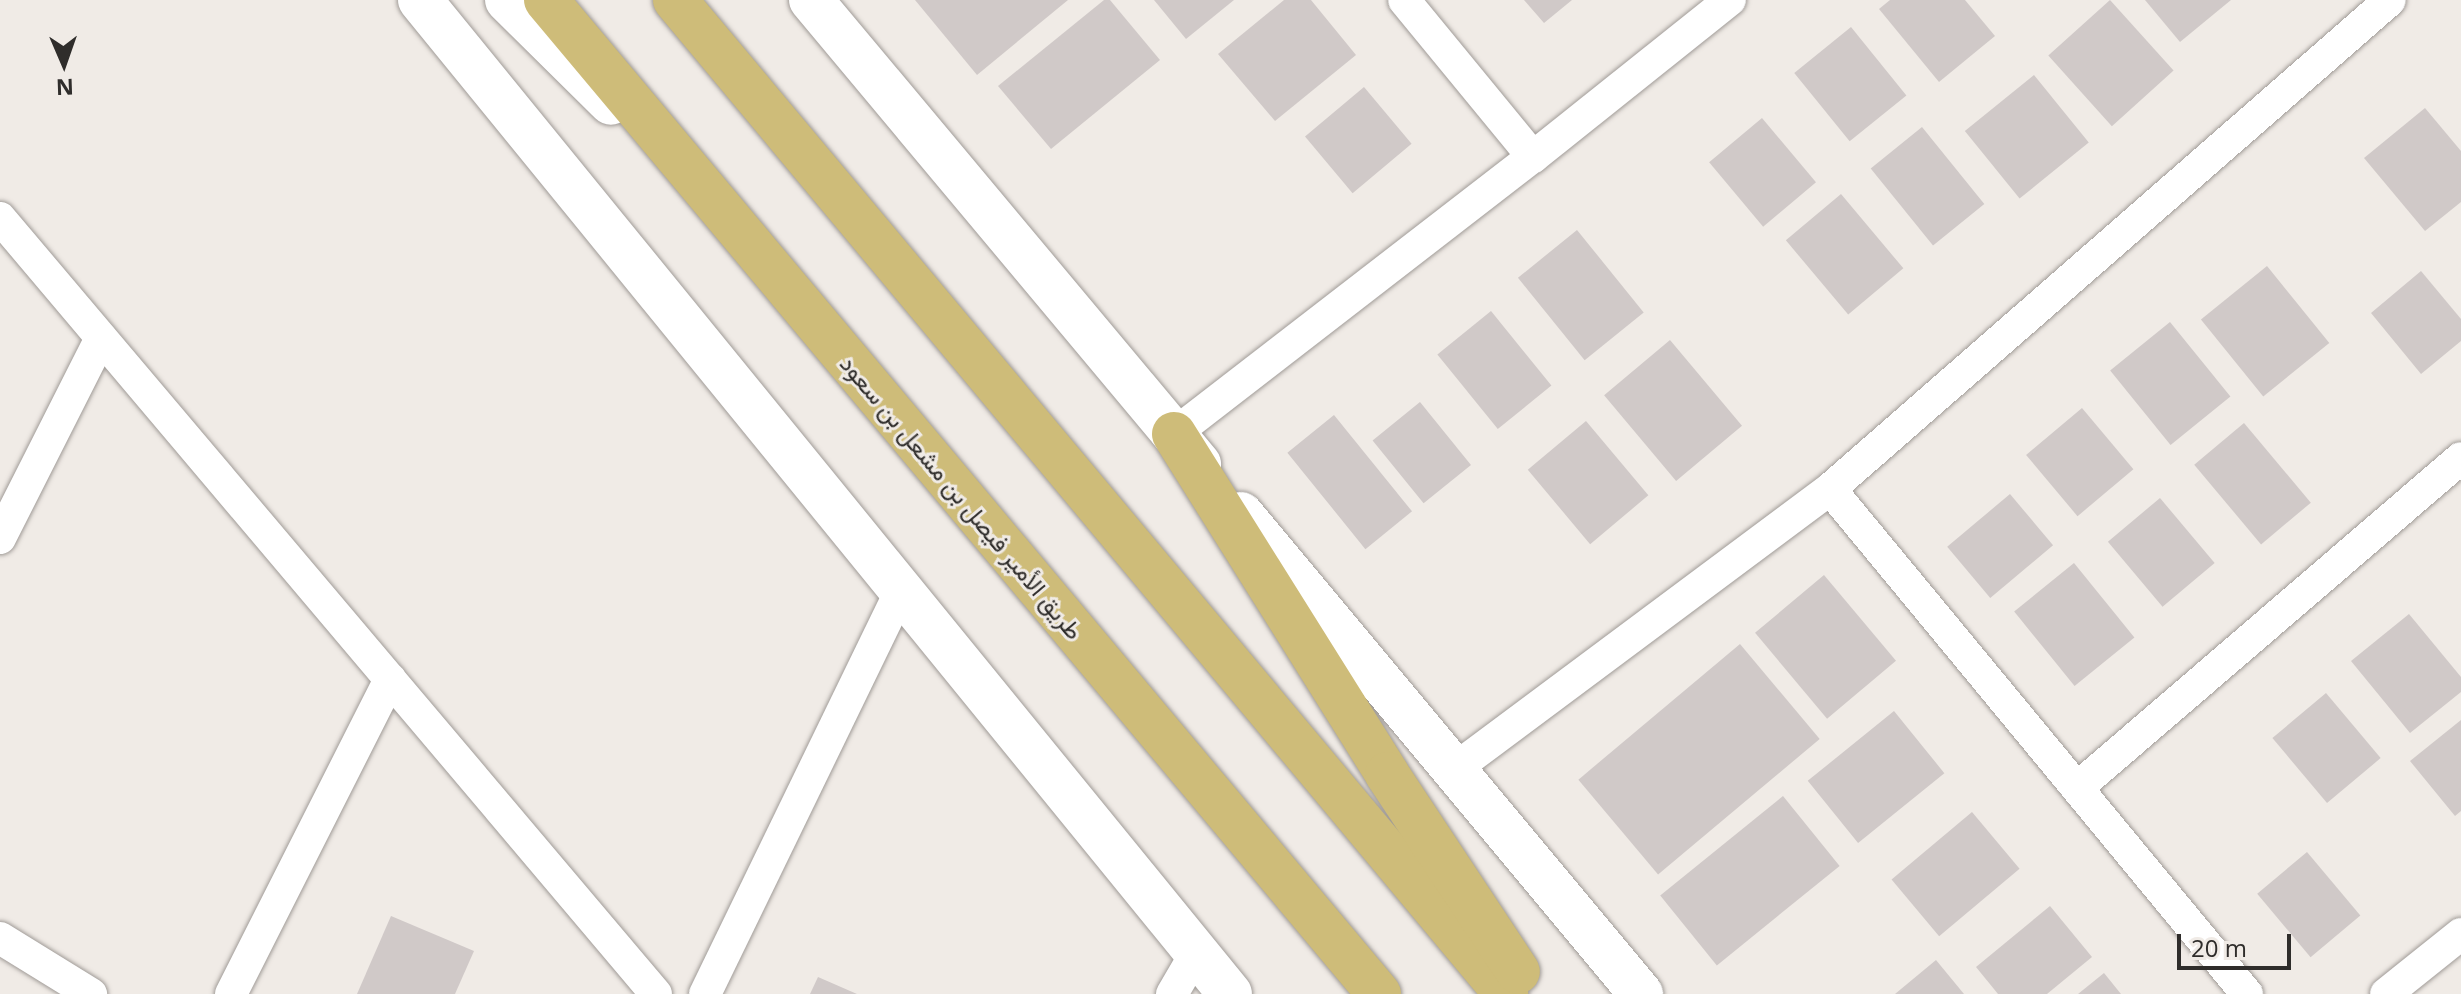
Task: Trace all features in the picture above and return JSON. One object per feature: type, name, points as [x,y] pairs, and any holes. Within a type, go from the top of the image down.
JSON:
[{"type":"main road","points":[[420,0],[1230,994]]},
{"type":"main road","points":[[507,0],[741,233]]},
{"type":"main road","name":"طريق الأمير فيصل بن مشعل بن سعود","points":[[546,0],[1379,994]]},
{"type":"main road","points":[[675,0],[1506,994]]},
{"type":"main road","points":[[693,0],[785,132]]},
{"type":"main road","points":[[811,0],[1641,994]]},
{"type":"main road","points":[[1174,434],[1387,774],[1533,994]]},
{"type":"street","points":[[1404,0],[1533,157]]},
{"type":"street","points":[[1174,434],[1533,157],[1730,0]]},
{"type":"street","points":[[1453,770],[1830,489],[2390,0]]},
{"type":"street","points":[[0,218],[656,994]]},
{"type":"street","points":[[0,538],[101,338]]},
{"type":"street","points":[[2077,788],[2461,458]]},
{"type":"street","points":[[1830,489],[2247,994]]},
{"type":"street","points":[[705,994],[901,591]]},
{"type":"street","points":[[231,994],[390,679]]},
{"type":"street","points":[[2386,994],[2461,934]]},
{"type":"street","points":[[0,938],[91,994]]},
{"type":"street","points":[[1172,994],[1196,953]]},
{"type":"building","points":[[915,0],[1068,0],[977,75]]},
{"type":"building","points":[[1104,0],[1110,0],[1160,60],[1051,149],[998,86]]},
{"type":"building","points":[[1154,0],[1234,0],[1186,39]]},
{"type":"building","points":[[1284,0],[1311,0],[1356,55],[1275,121],[1218,54]]},
{"type":"building","points":[[1524,0],[1572,0],[1544,23]]},
{"type":"building","points":[[1890,0],[1965,0],[1995,36],[1939,82],[1879,9]]},
{"type":"building","points":[[2110,0],[2174,71],[2112,126],[2048,56]]},
{"type":"building","points":[[2145,0],[2231,0],[2180,42]]},
{"type":"building","points":[[1851,27],[1906,95],[1850,141],[1794,73]]},
{"type":"building","points":[[2034,75],[2089,143],[2020,199],[1965,131]]},
{"type":"building","points":[[1364,87],[1412,144],[1353,193],[1305,136]]},
{"type":"building","points":[[2425,108],[2461,151],[2461,202],[2425,231],[2364,158]]},
{"type":"building","points":[[1762,118],[1816,182],[1763,227],[1709,162]]},
{"type":"building","points":[[1922,127],[1984,204],[1933,245],[1871,169]]},
{"type":"building","points":[[1841,194],[1903,268],[1848,315],[1786,240]]},
{"type":"building","points":[[1577,230],[1644,312],[1585,360],[1518,278]]},
{"type":"building","points":[[2267,266],[2329,343],[2263,396],[2201,319]]},
{"type":"building","points":[[2421,271],[2461,319],[2461,341],[2421,374],[2371,313]]},
{"type":"building","points":[[1491,311],[1551,386],[1498,429],[1437,354]]},
{"type":"building","points":[[2170,322],[2230,397],[2171,445],[2110,370]]},
{"type":"building","points":[[1670,340],[1742,426],[1676,481],[1604,395]]},
{"type":"building","points":[[1420,402],[1471,465],[1424,503],[1373,440]]},
{"type":"building","points":[[2082,408],[2133,469],[2078,516],[2026,455]]},
{"type":"building","points":[[1334,415],[1412,511],[1365,549],[1287,453]]},
{"type":"building","points":[[1586,421],[1648,495],[1590,544],[1528,470]]},
{"type":"building","points":[[2244,423],[2311,503],[2261,544],[2194,465]]},
{"type":"building","points":[[2010,494],[2053,545],[1990,598],[1947,547]]},
{"type":"building","points":[[2160,498],[2215,563],[2163,607],[2108,542]]},
{"type":"building","points":[[2074,563],[2134,638],[2075,686],[2014,611]]},
{"type":"building","points":[[1824,575],[1896,661],[1827,719],[1755,633]]},
{"type":"building","points":[[2409,614],[2461,677],[2461,692],[2410,733],[2351,661]]},
{"type":"building","points":[[1740,644],[1820,739],[1658,875],[1578,780]]},
{"type":"building","points":[[2326,693],[2381,758],[2327,803],[2272,738]]},
{"type":"building","points":[[1894,711],[1944,773],[1858,843],[1808,781]]},
{"type":"building","points":[[2461,720],[2461,811],[2455,816],[2410,761]]},
{"type":"building","points":[[1783,796],[1840,866],[1717,965],[1660,895]]},
{"type":"building","points":[[1972,812],[2020,869],[1939,936],[1892,879]]},
{"type":"building","points":[[2307,852],[2360,916],[2311,957],[2257,894]]},
{"type":"building","points":[[2050,906],[2092,957],[2047,994],[1998,994],[1976,967]]},
{"type":"building","points":[[391,916],[474,951],[455,994],[357,994]]},
{"type":"building","points":[[1936,960],[1964,994],[1895,994]]},
{"type":"building","points":[[2104,973],[2121,994],[2078,994]]},
{"type":"building","points":[[818,977],[857,994],[810,994]]}]
